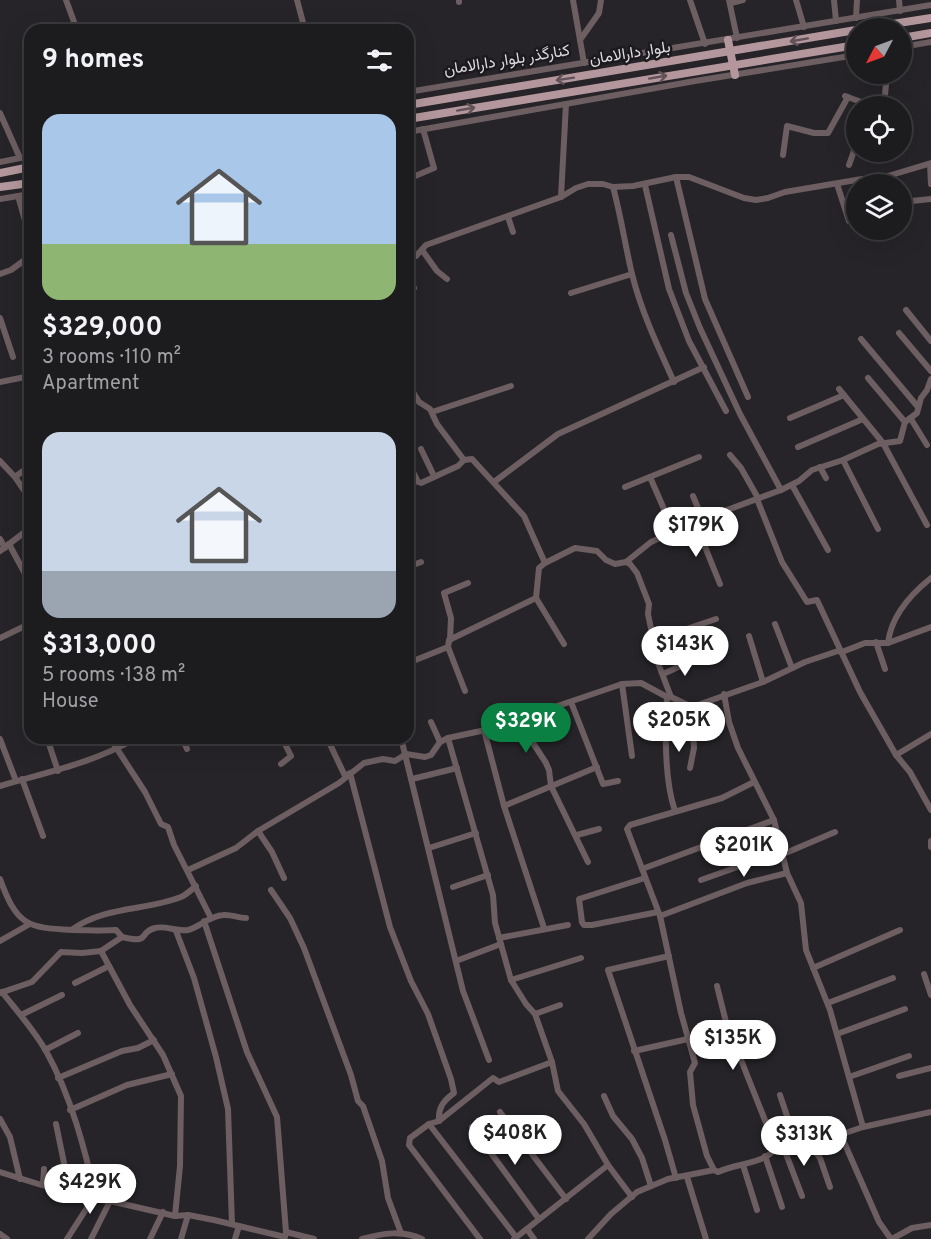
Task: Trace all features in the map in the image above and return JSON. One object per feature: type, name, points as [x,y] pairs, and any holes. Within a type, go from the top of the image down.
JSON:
[{"type":"main road","points":[[912,21],[931,18]]},
{"type":"main road","name":"بلوار دارالامان","points":[[414,104],[846,32]]},
{"type":"main road","points":[[912,36],[931,33]]},
{"type":"main road","points":[[728,40],[735,75]]},
{"type":"main road","name":"بلوار دارالامان","points":[[414,118],[846,47]]},
{"type":"main road","points":[[0,173],[24,168]]},
{"type":"main road","points":[[0,187],[24,184]]},
{"type":"street","points":[[66,0],[75,24]]},
{"type":"street","points":[[297,0],[303,24]]},
{"type":"street","points":[[573,0],[584,63]]},
{"type":"street","points":[[580,40],[599,13],[601,0]]},
{"type":"street","points":[[690,0],[705,44]]},
{"type":"street","points":[[737,38],[730,2],[743,0]]},
{"type":"street","points":[[796,0],[804,27]]},
{"type":"street","points":[[834,0],[836,21]]},
{"type":"street","points":[[856,18],[857,0]]},
{"type":"street","points":[[899,0],[900,11]]},
{"type":"street","name":"کنارگذر بلوار دارالامان","points":[[856,18],[931,5]]},
{"type":"street","name":"کنارگذر بلوار دارالامان","points":[[414,90],[846,20]]},
{"type":"street","points":[[912,45],[931,42]]},
{"type":"street","points":[[414,131],[846,56]]},
{"type":"street","points":[[783,155],[787,126],[814,133],[828,133],[846,96]]},
{"type":"street","points":[[561,197],[566,104]]},
{"type":"street","points":[[0,112],[20,158]]},
{"type":"street","points":[[414,176],[434,168],[423,129]]},
{"type":"street","points":[[0,162],[24,157]]},
{"type":"street","points":[[414,256],[426,245],[508,217],[588,184],[613,187],[645,185],[675,177],[689,177],[744,198],[756,200],[785,192],[862,179],[878,179],[930,163],[931,184]]},
{"type":"street","points":[[675,177],[705,299],[748,397]]},
{"type":"street","points":[[837,184],[846,207]]},
{"type":"street","points":[[645,185],[669,289],[689,341],[726,411]]},
{"type":"street","points":[[613,187],[622,217],[632,274],[648,322],[674,382]]},
{"type":"street","points":[[0,199],[24,195]]},
{"type":"street","points":[[18,196],[24,217]]},
{"type":"street","points":[[912,201],[931,199]]},
{"type":"street","points":[[508,217],[513,232]]},
{"type":"street","points":[[671,235],[686,293],[700,328],[740,414],[781,490]]},
{"type":"street","points":[[422,250],[437,271],[447,279]]},
{"type":"street","points":[[0,274],[11,270],[24,260]]},
{"type":"street","points":[[571,293],[632,274]]},
{"type":"street","points":[[906,310],[931,341]]},
{"type":"street","points":[[0,318],[13,357]]},
{"type":"street","points":[[899,333],[931,371]]},
{"type":"street","points":[[861,339],[918,407]]},
{"type":"street","points":[[494,482],[558,434],[704,367]]},
{"type":"street","points":[[0,382],[24,377]]},
{"type":"street","points":[[868,378],[927,445]]},
{"type":"street","points":[[564,644],[536,598],[539,568],[545,562],[575,548],[597,551],[606,560],[615,564],[626,561],[651,542],[695,522],[781,490],[812,470],[884,443],[900,441],[908,421],[917,413],[921,398],[929,393],[931,379]]},
{"type":"street","points":[[432,412],[511,386]]},
{"type":"street","points":[[839,389],[884,443],[927,525]]},
{"type":"street","points":[[414,394],[419,402],[432,412],[437,424],[464,460]]},
{"type":"street","points":[[790,418],[844,395]]},
{"type":"street","points":[[798,447],[863,419]]},
{"type":"street","points":[[421,449],[434,476]]},
{"type":"street","points":[[730,455],[741,468],[758,498],[785,567],[807,602],[817,600],[860,692],[931,810]]},
{"type":"street","points":[[625,488],[699,457]]},
{"type":"street","points":[[414,472],[420,483],[458,466],[464,460],[472,459],[524,516],[545,562]]},
{"type":"street","points":[[843,460],[878,529]]},
{"type":"street","points":[[0,461],[24,490]]},
{"type":"street","points":[[820,467],[826,478]]},
{"type":"street","points":[[15,477],[24,470]]},
{"type":"street","points":[[650,477],[674,532]]},
{"type":"street","points":[[792,485],[828,549]]},
{"type":"street","points":[[693,496],[703,520]]},
{"type":"street","points":[[695,522],[720,584]]},
{"type":"street","points":[[5,547],[24,533]]},
{"type":"street","points":[[0,539],[24,575]]},
{"type":"street","points":[[626,561],[637,573],[649,604],[648,614],[658,663],[669,697],[665,725],[668,788],[675,811]]},
{"type":"street","points":[[414,565],[421,562]]},
{"type":"street","points":[[888,643],[889,634],[902,608],[931,578]]},
{"type":"street","points":[[465,691],[449,644],[451,618],[444,593],[468,583]]},
{"type":"street","points":[[414,660],[536,598]]},
{"type":"street","points":[[654,640],[716,619]]},
{"type":"street","points":[[775,624],[792,668]]},
{"type":"street","points":[[0,638],[24,626]]},
{"type":"street","points":[[330,744],[345,776],[364,763],[383,759],[395,761],[406,754],[425,757],[431,755],[440,742],[448,738],[495,728],[511,718],[534,714],[622,684],[641,683],[692,707],[763,682],[792,668],[838,651],[842,652],[865,643],[888,643],[931,627]]},
{"type":"street","points":[[750,636],[763,682]]},
{"type":"street","points":[[876,642],[885,669]]},
{"type":"street","points":[[663,674],[699,658]]},
{"type":"street","points":[[622,684],[632,756]]},
{"type":"street","points":[[724,694],[729,722],[738,748],[774,820],[781,855],[801,903],[806,951],[828,1003],[862,1127]]},
{"type":"street","points":[[571,702],[603,784],[618,781]]},
{"type":"street","points":[[690,768],[694,748],[692,707]]},
{"type":"street","points":[[516,717],[546,763],[551,786],[588,862]]},
{"type":"street","points":[[431,722],[440,742]]},
{"type":"street","points":[[484,730],[504,806],[544,928]]},
{"type":"street","points":[[896,755],[931,734]]},
{"type":"street","points":[[448,738],[488,875],[493,895],[495,923],[512,980],[526,1004],[535,1014],[552,1062],[558,1090],[584,1124],[608,1165],[632,1197]]},
{"type":"street","points":[[0,739],[43,836]]},
{"type":"street","points":[[50,744],[58,771]]},
{"type":"street","points":[[113,744],[145,792],[161,824],[168,827],[174,845],[211,918]]},
{"type":"street","points":[[0,786],[58,771],[116,750],[126,744]]},
{"type":"street","points":[[185,744],[188,749]]},
{"type":"street","points":[[281,764],[291,756],[285,744]]},
{"type":"street","points":[[403,744],[463,991],[489,1060]]},
{"type":"street","points":[[504,806],[597,767]]},
{"type":"street","points":[[412,779],[457,768]]},
{"type":"street","points":[[188,870],[236,848],[258,831],[339,783],[350,773]]},
{"type":"street","points":[[350,773],[390,927],[411,981],[428,1014],[451,1079],[454,1093],[438,1110],[439,1121]]},
{"type":"street","points":[[714,1170],[707,1156],[693,1105],[690,1072],[694,1063],[659,914],[628,826],[722,798],[754,782]]},
{"type":"street","points":[[642,869],[774,820]]},
{"type":"street","points":[[576,835],[599,829]]},
{"type":"street","points":[[258,831],[272,852],[284,878]]},
{"type":"street","points":[[701,880],[781,855],[835,832]]},
{"type":"street","points":[[429,848],[476,833]]},
{"type":"street","points":[[931,841],[931,847]]},
{"type":"street","points":[[645,878],[579,898],[584,925],[659,914],[747,883],[787,873]]},
{"type":"street","points":[[453,887],[488,875]]},
{"type":"street","points":[[0,880],[16,913],[28,924],[52,930],[92,932],[116,930],[122,937],[136,940],[142,939],[152,928],[159,927],[176,931],[190,929],[223,914],[246,918]]},
{"type":"street","points":[[73,930],[100,914],[182,897],[196,886]]},
{"type":"street","points":[[271,890],[290,918],[304,948],[358,1101],[363,1106],[382,1161],[388,1198],[398,1235]]},
{"type":"street","points":[[204,921],[247,1052],[277,1117],[285,1236]]},
{"type":"street","points":[[0,941],[28,924]]},
{"type":"street","points":[[456,961],[500,941],[544,928],[568,925]]},
{"type":"street","points":[[813,968],[900,930]]},
{"type":"street","points":[[176,931],[194,978],[228,1109],[235,1239]]},
{"type":"street","points":[[67,1239],[94,1199],[88,1161],[58,1078],[45,1050],[21,1015],[1,992],[32,982],[61,952],[101,951],[122,937]]},
{"type":"street","points":[[101,951],[130,1005],[154,1040],[181,1096],[180,1166],[175,1216]]},
{"type":"street","points":[[669,956],[608,970],[666,1140],[676,1178]]},
{"type":"street","points":[[512,980],[581,958]]},
{"type":"street","points":[[75,982],[109,966]]},
{"type":"street","points":[[924,974],[931,995]]},
{"type":"street","points":[[828,1003],[893,978]]},
{"type":"street","points":[[717,986],[726,1022],[776,1148]]},
{"type":"street","points":[[21,1015],[62,995]]},
{"type":"street","points":[[535,1014],[560,1005]]},
{"type":"street","points":[[837,1034],[905,1009]]},
{"type":"street","points":[[45,1050],[78,1033]]},
{"type":"street","points":[[634,1051],[688,1039]]},
{"type":"street","points":[[58,1078],[154,1040]]},
{"type":"street","points":[[849,1077],[909,1056]]},
{"type":"street","points":[[480,1239],[409,1145],[410,1138],[429,1124],[439,1121],[493,1078],[499,1082],[552,1062]]},
{"type":"street","points":[[899,1076],[931,1068]]},
{"type":"street","points":[[70,1110],[126,1085],[172,1074]]},
{"type":"street","points":[[780,1095],[796,1143]]},
{"type":"street","points":[[604,1096],[613,1116],[632,1139],[642,1158],[651,1186]]},
{"type":"street","points":[[501,1112],[566,1198]]},
{"type":"street","points":[[588,1239],[611,1214],[632,1197],[651,1186],[676,1178],[714,1170],[718,1172],[743,1165],[771,1154],[776,1148],[783,1146],[796,1143],[810,1145],[862,1127],[931,1112]]},
{"type":"street","points":[[0,1119],[10,1137],[20,1179]]},
{"type":"street","points":[[56,1124],[72,1197]]},
{"type":"street","points":[[429,1124],[515,1238],[608,1165]]},
{"type":"street","points":[[472,1127],[539,1219]]},
{"type":"street","points":[[840,1133],[879,1222],[891,1239],[912,1228],[931,1225]]},
{"type":"street","points":[[810,1145],[820,1158],[830,1187]]},
{"type":"street","points":[[783,1146],[802,1196]]},
{"type":"street","points":[[765,1156],[782,1207]]},
{"type":"street","points":[[743,1165],[757,1210]]},
{"type":"street","points":[[43,1185],[44,1169]]},
{"type":"street","points":[[0,1172],[43,1185],[64,1196],[111,1201],[175,1216],[188,1215],[285,1236],[314,1239]]},
{"type":"street","points":[[687,1177],[706,1239]]},
{"type":"street","points":[[90,1239],[111,1201]]},
{"type":"street","points":[[150,1239],[163,1212]]},
{"type":"street","points":[[181,1239],[188,1215]]},
{"type":"street","points":[[527,1229],[534,1239]]},
{"type":"street","points":[[0,1233],[7,1239]]},
{"type":"street","points":[[362,1239],[384,1233],[410,1234],[422,1239]]}]
